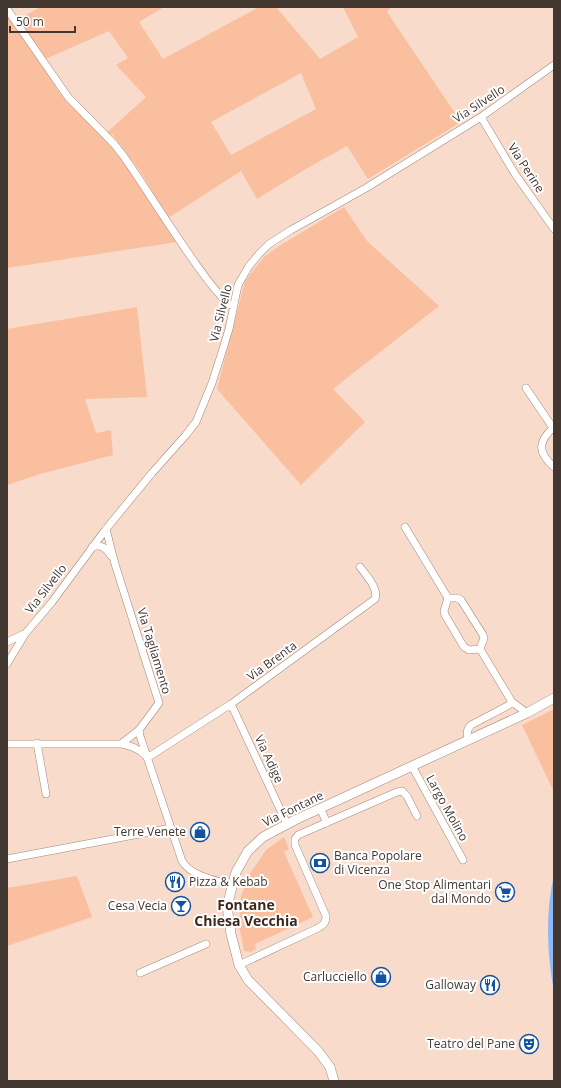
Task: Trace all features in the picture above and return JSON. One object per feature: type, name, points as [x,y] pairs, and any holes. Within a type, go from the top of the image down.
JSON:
[{"type":"street","points":[[7,9],[68,97],[122,154],[136,172],[171,228],[191,256],[222,298],[233,306]]},
{"type":"street","name":"Via Silvello","points":[[7,664],[25,634],[52,602],[106,528],[196,422],[222,352],[229,329],[238,285],[249,266],[259,254],[269,244],[290,230],[366,188],[480,118],[554,65]]},
{"type":"street","name":"Via Perine","points":[[480,118],[554,229]]},
{"type":"street","points":[[526,388],[553,428],[546,434],[542,443],[542,452],[546,460],[554,467]]},
{"type":"street","points":[[405,527],[448,598],[444,611],[445,615],[464,647],[469,650],[480,649]]},
{"type":"street","name":"Via Tagliamento","points":[[106,528],[115,564],[159,703],[140,730],[121,744]]},
{"type":"street","name":"Via Tagliamento","points":[[92,547],[99,546],[106,548],[115,564]]},
{"type":"street","name":"Via Brenta","points":[[148,758],[231,704],[375,600],[377,596],[375,590],[360,567]]},
{"type":"street","points":[[448,598],[457,598],[464,603],[483,635],[484,638],[480,649]]},
{"type":"street","points":[[7,642],[25,634]]},
{"type":"street","points":[[480,649],[512,702],[527,713]]},
{"type":"street","name":"Via Fontane","points":[[334,1081],[330,1067],[318,1051],[248,980],[239,965],[231,934],[227,906],[236,872],[248,851],[263,837],[287,824],[527,713],[554,698]]},
{"type":"street","points":[[469,740],[467,736],[468,728],[471,725],[512,702]]},
{"type":"street","name":"Via Adige","points":[[231,704],[287,824]]},
{"type":"street","points":[[140,730],[182,861],[186,867],[195,873],[232,885]]},
{"type":"street","points":[[7,744],[121,744],[140,750],[148,758]]},
{"type":"street","points":[[36,744],[46,794]]},
{"type":"street","name":"Largo Molino","points":[[412,766],[463,860]]},
{"type":"street","points":[[239,965],[325,924],[326,916],[295,845],[295,839],[298,835],[402,791],[407,796],[417,816]]},
{"type":"street","points":[[320,808],[327,823]]},
{"type":"street","points":[[7,859],[171,828]]},
{"type":"street","points":[[140,973],[206,944]]},
{"type":"shaded area","points":[[7,7],[10,7],[18,20],[40,7],[164,7],[139,22],[163,59],[259,7],[276,7],[320,59],[358,37],[343,7],[391,7],[387,12],[461,122],[368,179],[347,146],[257,199],[241,171],[168,218],[140,171],[112,134],[105,140],[125,164],[177,242],[7,268]],"holes":[[[109,31],[128,58],[116,65],[146,97],[103,136],[66,101],[57,89],[41,61]],[[301,73],[316,109],[231,155],[211,122]]]},
{"type":"shaded area","points":[[344,207],[367,241],[439,306],[333,389],[365,422],[301,485],[217,389],[245,281],[264,257],[279,246]]},
{"type":"shaded area","points":[[137,307],[147,397],[85,399],[96,433],[111,430],[113,455],[40,474],[7,485],[7,329]]},
{"type":"shaded area","points":[[554,709],[554,792],[522,725]]},
{"type":"shaded area","points":[[284,837],[289,849],[284,852],[313,917],[255,944],[256,949],[251,952],[244,951],[239,925],[241,896],[249,875],[266,850]]},
{"type":"shaded area","points":[[77,876],[92,917],[7,946],[7,888]]},
{"type":"water","points":[[554,875],[554,992],[550,963],[548,919]]},
{"type":"place","name":"Terre Venete","points":[[200,832]]},
{"type":"place","name":"Banca Popolare di Vicenza","points":[[320,863]]},
{"type":"place","name":"Pizza & Kebab","points":[[175,882]]},
{"type":"place","name":"One Stop Alimentari dal Mondo","points":[[505,892]]},
{"type":"place","name":"Cesa Vecia","points":[[181,906]]},
{"type":"place","name":"Carlucciello","points":[[381,977]]},
{"type":"place","name":"Galloway","points":[[490,985]]},
{"type":"place","name":"Teatro del Pane","points":[[529,1044]]},
{"type":"district","name":"Fontane Chiesa Vecchia","points":[[246,914]]}]
